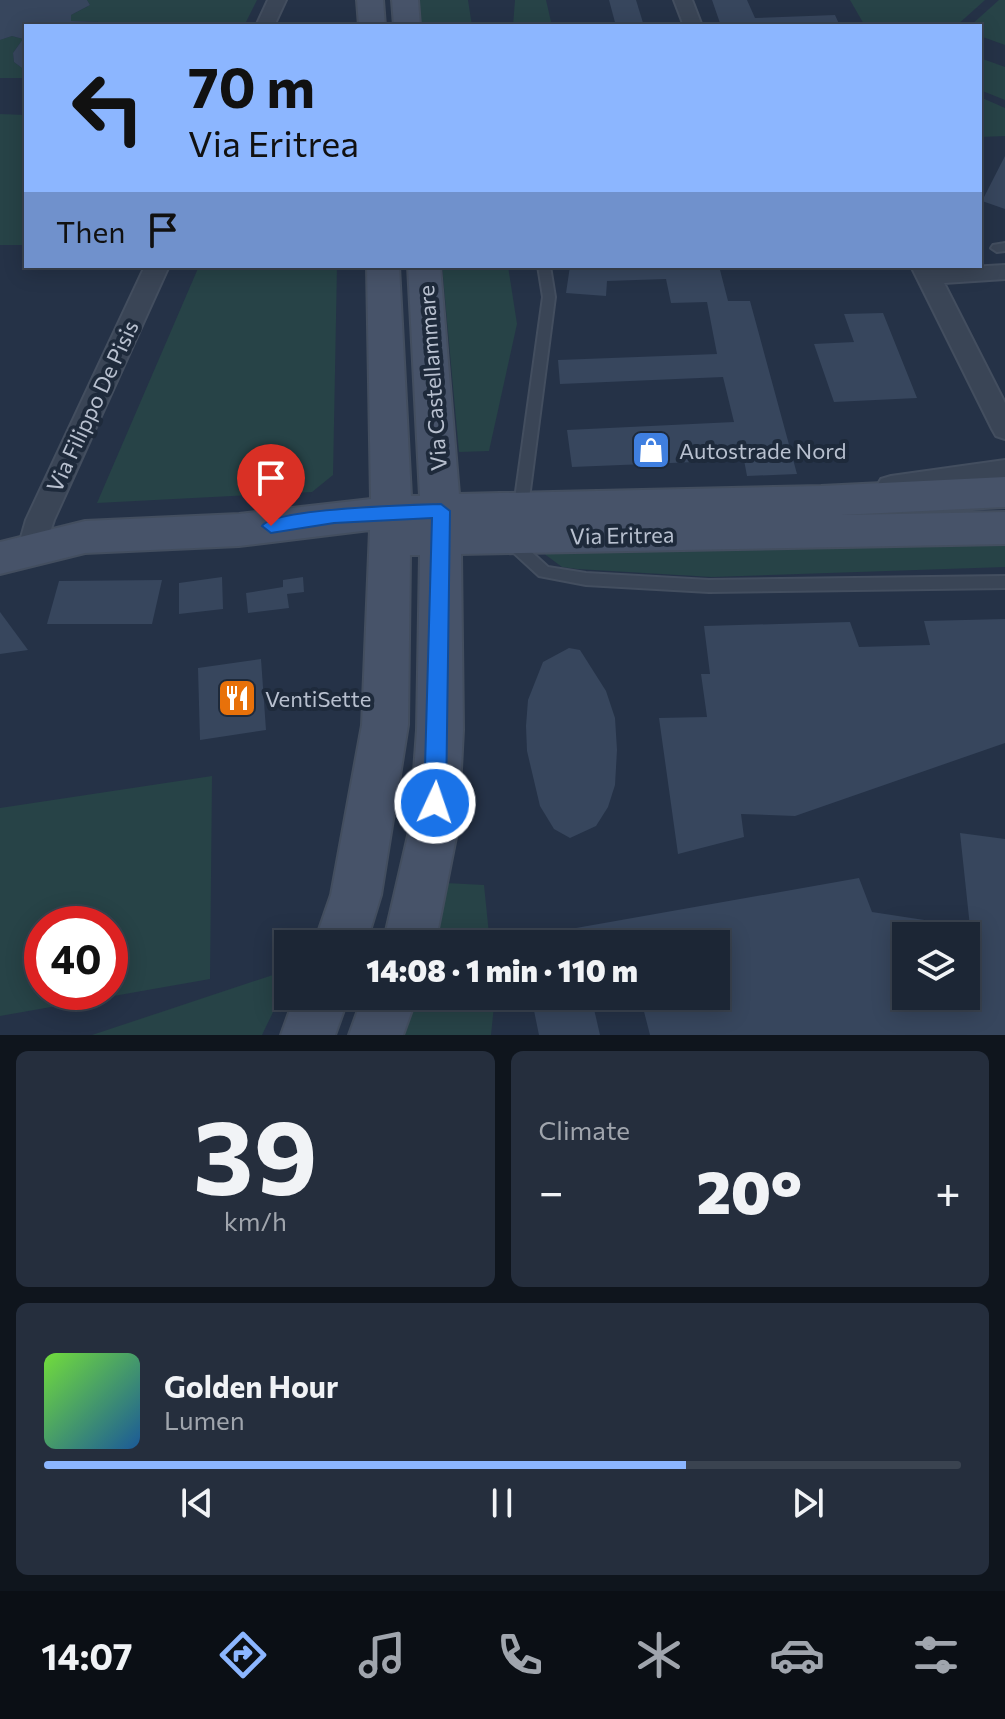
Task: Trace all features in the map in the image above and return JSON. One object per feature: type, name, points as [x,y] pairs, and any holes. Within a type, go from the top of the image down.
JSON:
[{"type":"street","points":[[266,24],[277,0]]},
{"type":"street","points":[[370,0],[372,24]]},
{"type":"street","points":[[405,0],[407,24]]},
{"type":"street","points":[[683,0],[692,24]]},
{"type":"street","name":"Via Filippo De Pisis","points":[[16,553],[40,520],[156,268]]},
{"type":"street","name":"Via Castellammare","points":[[344,930],[363,865],[385,725],[391,526],[383,268]]},
{"type":"street","name":"Via Castellammare","points":[[412,930],[434,827],[440,730],[441,524],[424,268]]},
{"type":"street","points":[[1005,272],[925,272],[1005,429]]},
{"type":"street","name":"Via Eritrea","points":[[821,501],[897,485],[1005,470]]},
{"type":"street","name":"Via Eritrea","points":[[16,553],[85,537],[239,530],[334,544],[391,526],[1005,492]]},
{"type":"street","name":"Via Eritrea","points":[[514,521],[1005,528]]},
{"type":"street","points":[[308,1035],[317,1010]]},
{"type":"street","points":[[376,1035],[385,1010]]},
{"type":"lane","points":[[544,268],[549,297],[514,521],[544,572],[586,579],[709,586],[1005,582]]},
{"type":"green space","points":[[87,0],[257,0],[245,24],[100,24],[71,21],[71,15],[90,5]]},
{"type":"green space","points":[[418,0],[468,0],[472,24],[421,24]]},
{"type":"green space","points":[[515,0],[546,0],[552,24],[513,24]]},
{"type":"green space","points":[[850,0],[985,0],[958,24],[864,24]]},
{"type":"green space","points":[[999,0],[1005,0],[1005,45],[982,37],[982,24],[972,24]]},
{"type":"green space","points":[[12,36],[23,39],[13,53],[14,62],[24,70],[24,78],[0,78],[0,40]]},
{"type":"green space","points":[[982,59],[1005,67],[1005,100],[982,91]]},
{"type":"green space","points":[[982,98],[1005,108],[1005,136],[982,137]]},
{"type":"green space","points":[[0,114],[24,115],[24,245],[0,245]]},
{"type":"green space","points":[[198,268],[337,268],[333,475],[312,492],[97,503]]},
{"type":"green space","points":[[442,268],[508,268],[517,324],[489,451],[459,452]]},
{"type":"green space","points":[[1005,533],[1005,567],[712,577],[562,567],[535,547]]},
{"type":"green space","points":[[212,776],[210,979],[128,993],[128,906],[24,906],[24,1010],[34,1010],[0,1016],[0,808]]},
{"type":"green space","points":[[446,883],[484,885],[489,930],[437,930]]},
{"type":"green space","points":[[274,975],[274,1010],[262,1035],[92,1035]]},
{"type":"green space","points":[[410,1010],[494,1010],[491,1035],[401,1035]]},
{"type":"building","points":[[0,0],[87,0],[90,5],[71,15],[71,21],[100,24],[24,24],[24,70],[14,62],[13,53],[23,39],[12,36],[0,40]]},
{"type":"building","points":[[609,0],[636,0],[643,24],[615,24]]},
{"type":"building","points":[[712,0],[747,0],[755,18],[835,15],[839,24],[720,24]]},
{"type":"building","points":[[1005,156],[1005,209],[982,201]]},
{"type":"building","points":[[570,268],[720,268],[728,301],[750,301],[797,474],[747,476],[744,460],[572,467],[567,430],[734,422],[723,377],[560,384],[558,360],[717,354],[707,302],[671,303],[666,279],[607,281],[606,296],[566,293]]},
{"type":"building","points":[[883,313],[917,398],[834,402],[814,344],[854,342],[844,314]]},
{"type":"building","points":[[222,577],[223,609],[179,614],[179,583]]},
{"type":"building","points":[[303,577],[304,592],[287,594],[289,608],[248,613],[246,593],[283,587],[283,580]]},
{"type":"building","points":[[162,580],[152,624],[47,624],[59,581]]},
{"type":"building","points":[[0,612],[28,650],[0,654]]},
{"type":"building","points":[[1005,619],[1005,743],[795,816],[741,814],[744,837],[678,854],[659,718],[707,717],[701,674],[710,674],[704,626],[850,622],[859,647],[930,645],[924,621]]},
{"type":"building","points":[[569,648],[580,650],[606,691],[615,718],[617,750],[615,785],[608,807],[596,826],[570,838],[554,829],[540,806],[527,751],[526,726],[528,700],[543,662]]},
{"type":"building","points":[[261,659],[266,730],[200,740],[198,668]]},
{"type":"building","points":[[960,833],[1005,839],[1005,1035],[650,1035],[644,1010],[730,1010],[730,930],[576,928],[859,878],[872,912],[937,922],[892,922],[892,1010],[980,1010],[980,922],[969,922]]},
{"type":"building","points":[[534,1010],[594,1010],[600,1035],[539,1035]]},
{"type":"place","name":"Autostrade Nord","points":[[651,450]]},
{"type":"place","name":"VentiSette","points":[[237,698]]},
{"type":"route","points":[[271,526],[334,516],[441,511],[440,730],[435,803]]}]
